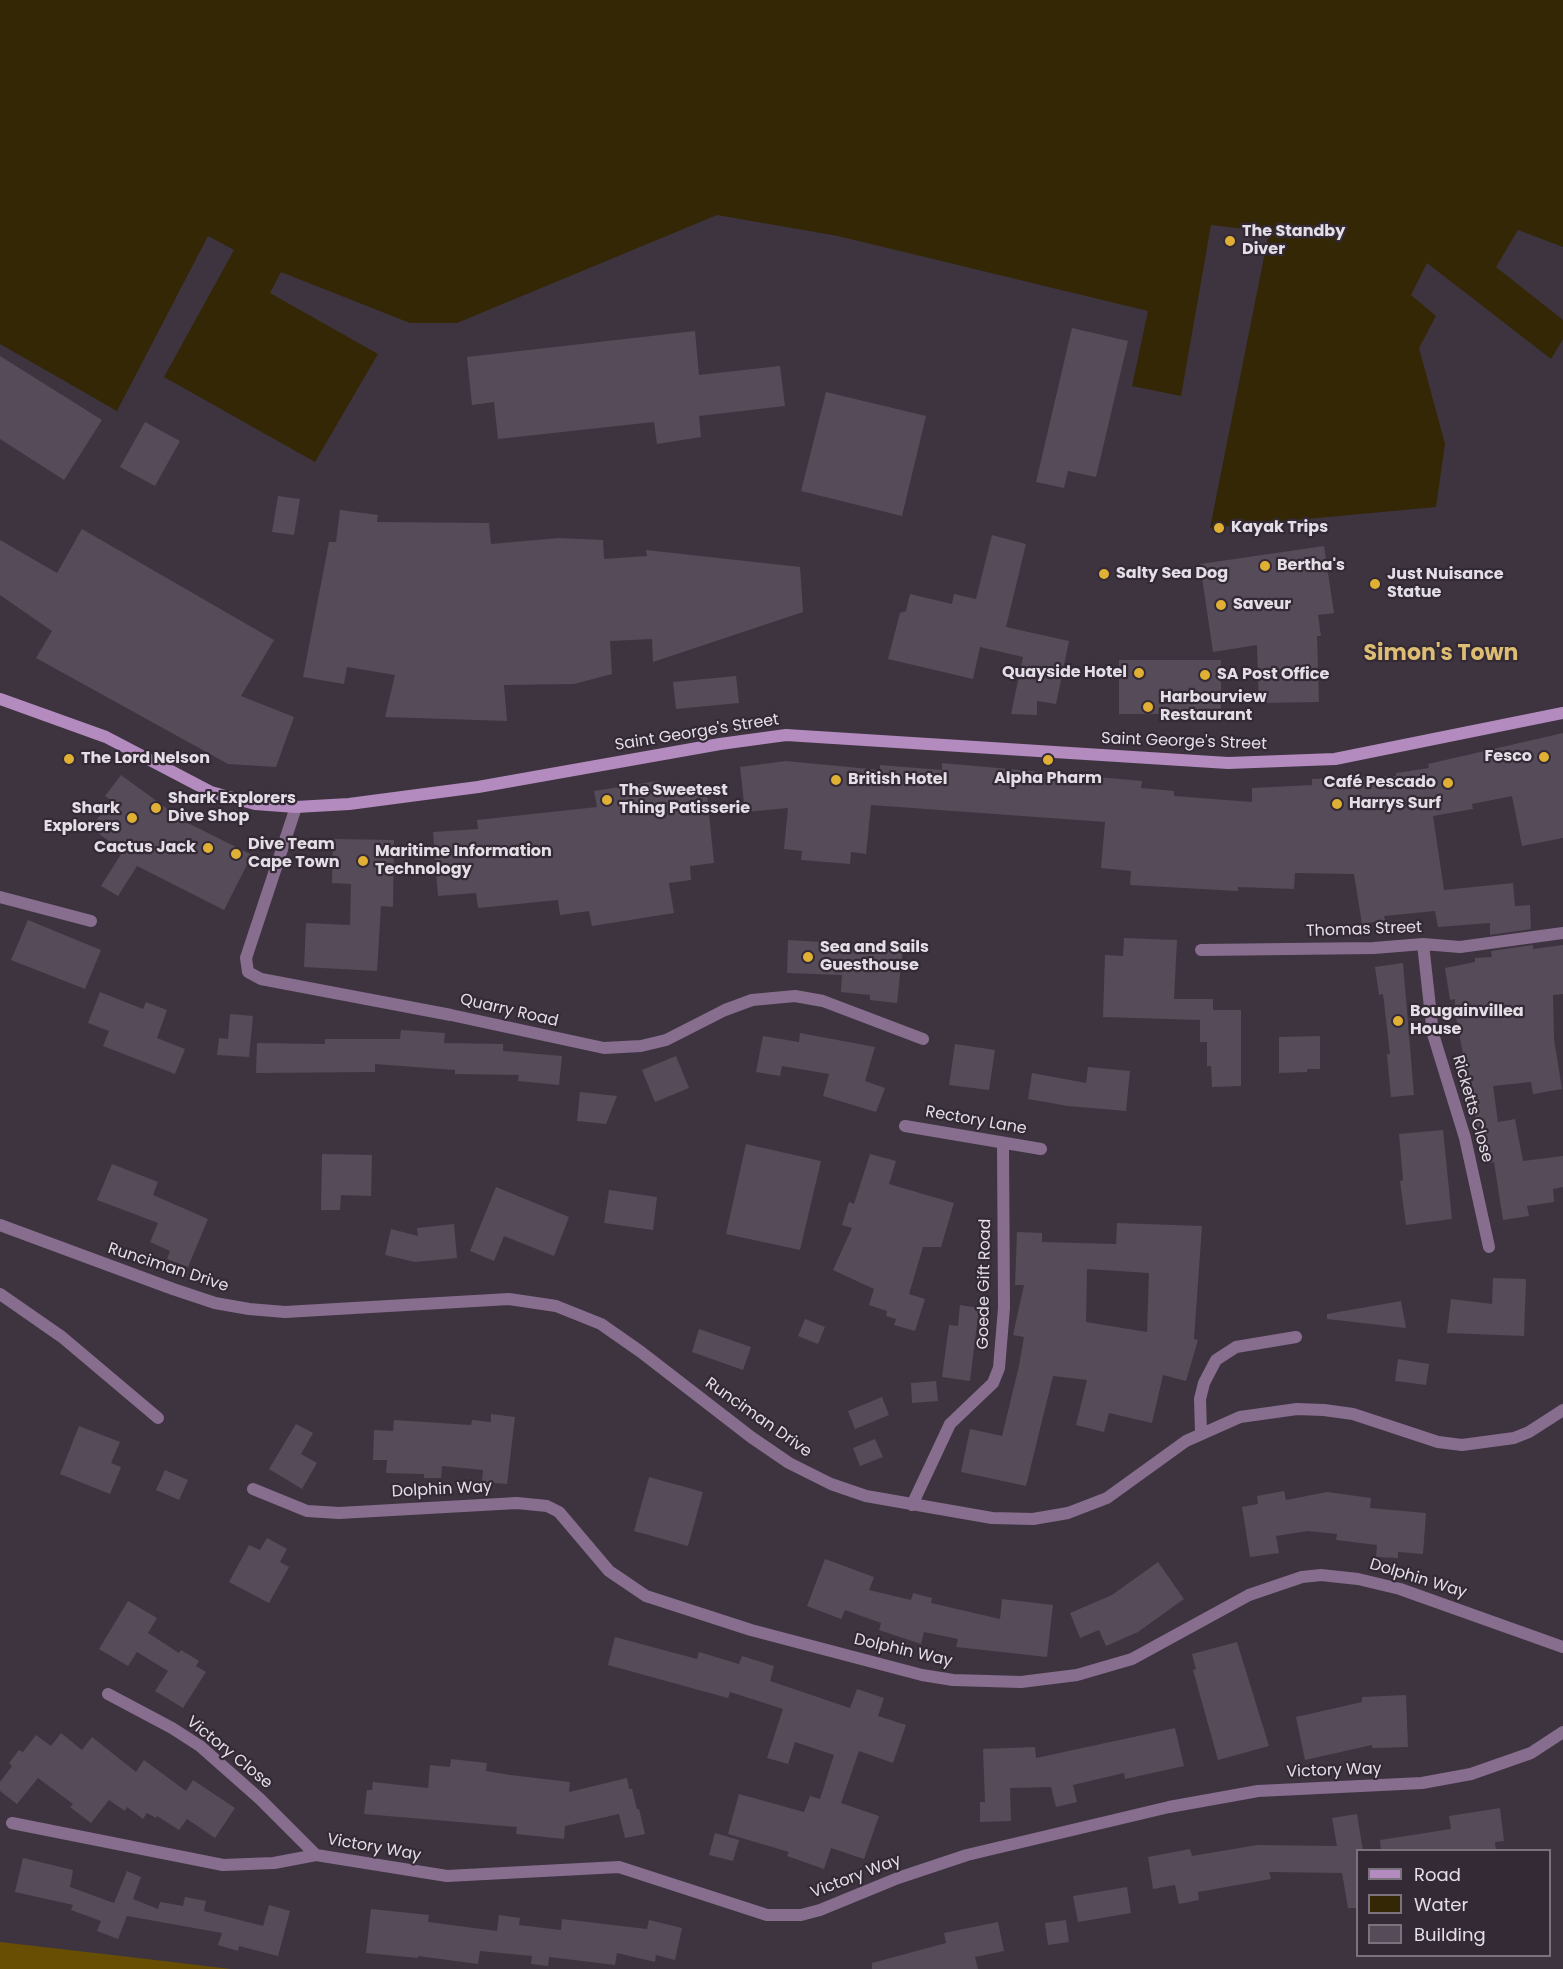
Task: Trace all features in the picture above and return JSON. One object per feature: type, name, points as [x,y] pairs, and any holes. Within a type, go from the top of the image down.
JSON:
[{"type":"main road","name":"Saint George's Street","points":[[0,699],[106,737],[212,792],[255,804],[296,807],[349,804],[478,787],[777,735],[819,735],[1228,763],[1335,759],[1563,713]]},
{"type":"street","name":"Quarry Road","points":[[296,807],[246,958],[248,972],[261,979],[451,1015],[604,1048],[641,1047],[666,1040],[724,1011],[752,1000],[795,996],[823,1000],[923,1039]]},
{"type":"street","points":[[0,897],[91,921]]},
{"type":"street","name":"Thomas Street","points":[[1201,950],[1374,948],[1423,944],[1460,948],[1563,933]]},
{"type":"street","name":"Ricketts Close","points":[[1423,944],[1433,1034],[1465,1138],[1489,1247]]},
{"type":"street","name":"Rectory Lane","points":[[905,1126],[1041,1149]]},
{"type":"street","name":"Goede Gift Road","points":[[912,1505],[950,1424],[993,1383],[999,1368],[1004,1308],[1002,1144]]},
{"type":"street","name":"Runciman Drive","points":[[0,1224],[194,1296],[249,1309],[285,1312],[509,1299],[556,1306],[609,1329],[789,1463],[831,1484],[866,1496],[992,1518],[1033,1520],[1068,1513],[1107,1498],[1161,1457],[1201,1432],[1240,1417],[1297,1409],[1324,1410],[1372,1419],[1438,1442],[1480,1444],[1529,1432],[1563,1410]]},
{"type":"street","points":[[0,1294],[62,1337],[158,1418]]},
{"type":"street","points":[[1201,1432],[1200,1399],[1203,1383],[1216,1359],[1236,1347],[1296,1337]]},
{"type":"street","name":"Dolphin Way","points":[[253,1489],[307,1511],[339,1513],[517,1503],[547,1506],[559,1512],[609,1571],[646,1596],[752,1630],[922,1675],[953,1680],[1021,1682],[1077,1675],[1132,1659],[1249,1595],[1302,1577],[1321,1575],[1359,1579],[1400,1589],[1563,1647]]},
{"type":"street","name":"Victory Close","points":[[108,1694],[172,1728],[200,1746],[260,1798],[316,1855]]},
{"type":"street","name":"Victory Way","points":[[12,1823],[223,1865],[252,1865],[316,1855],[447,1876],[619,1868],[767,1915],[801,1915],[820,1910],[933,1866],[1001,1847],[1169,1807],[1258,1791],[1412,1784],[1471,1774],[1531,1752],[1563,1732]]},
{"type":"shaded area","points":[[0,1942],[130,1957],[231,1969],[0,1969]]},
{"type":"water","points":[[0,0],[1563,0],[1563,247],[1518,230],[1496,267],[1563,320],[1563,339],[1551,359],[1427,263],[1411,295],[1436,316],[1419,348],[1445,444],[1436,507],[1210,528],[1269,232],[1211,225],[1181,396],[1132,386],[1148,311],[838,236],[717,215],[457,323],[410,323],[281,272],[270,293],[378,354],[315,462],[164,377],[234,250],[208,236],[117,411],[0,344]]},
{"type":"building","points":[[1072,328],[1128,341],[1096,477],[1068,471],[1064,488],[1036,482]]},
{"type":"building","points":[[695,331],[699,375],[780,366],[785,406],[699,416],[701,437],[657,444],[654,422],[498,439],[494,402],[472,405],[467,357]]},
{"type":"building","points":[[0,356],[102,420],[64,480],[0,439]]},
{"type":"building","points":[[826,392],[926,416],[902,516],[801,491]]},
{"type":"building","points":[[145,422],[180,441],[155,486],[120,467]]},
{"type":"building","points":[[278,496],[300,499],[294,535],[272,532]]},
{"type":"building","points":[[340,510],[378,515],[377,522],[489,523],[491,544],[559,538],[603,540],[604,559],[647,556],[646,550],[800,567],[803,612],[653,662],[652,639],[610,641],[612,674],[574,684],[504,685],[507,721],[385,717],[395,675],[347,667],[344,684],[303,677],[329,542],[336,542]]},
{"type":"building","points":[[82,529],[274,640],[241,696],[294,717],[276,767],[228,764],[36,658],[52,631],[0,595],[0,540],[57,573]]},
{"type":"building","points":[[992,535],[1026,544],[1006,627],[1069,641],[1056,704],[1037,701],[1037,715],[1011,714],[1023,657],[980,647],[973,679],[888,659],[900,613],[906,611],[910,594],[952,604],[954,594],[976,599]]},
{"type":"building","points":[[1324,546],[1334,613],[1318,615],[1321,636],[1317,636],[1319,702],[1259,703],[1257,645],[1213,652],[1200,564]]},
{"type":"building","points":[[1119,660],[1221,660],[1221,714],[1119,714]]},
{"type":"building","points":[[736,676],[739,703],[676,709],[673,682]]},
{"type":"building","points":[[1563,733],[1563,838],[1522,846],[1512,796],[1472,804],[1473,809],[1433,816],[1444,890],[1513,883],[1515,906],[1530,905],[1531,929],[1490,935],[1490,923],[1438,927],[1435,911],[1384,916],[1385,920],[1362,924],[1354,874],[1295,873],[1294,889],[1238,887],[1238,891],[1130,885],[1131,871],[1101,868],[1105,822],[871,805],[866,854],[851,852],[850,864],[801,860],[802,851],[784,849],[788,808],[745,812],[740,767],[786,761],[880,770],[880,765],[942,770],[942,763],[1142,781],[1141,788],[1174,791],[1174,796],[1252,802],[1252,788],[1312,785],[1312,779],[1396,776],[1396,773],[1429,768],[1428,764]]},
{"type":"building","points":[[121,775],[184,821],[252,855],[224,910],[137,866],[118,896],[101,886],[123,851],[91,828],[111,800],[105,796]]},
{"type":"building","points":[[658,781],[660,789],[706,784],[714,863],[690,866],[691,880],[669,883],[674,913],[592,926],[589,911],[560,915],[558,900],[478,908],[476,893],[438,896],[433,832],[478,829],[477,820],[597,807],[594,791]]},
{"type":"building","points":[[333,839],[394,840],[393,907],[381,906],[377,971],[304,967],[306,923],[350,925],[351,884],[332,883]]},
{"type":"building","points":[[28,920],[101,950],[85,989],[11,960]]},
{"type":"building","points":[[1124,938],[1177,940],[1174,999],[1213,999],[1213,1010],[1241,1010],[1241,1086],[1212,1087],[1211,1066],[1207,1066],[1207,1042],[1200,1042],[1200,1020],[1103,1017],[1105,955],[1123,956]]},
{"type":"building","points":[[788,940],[903,947],[897,1003],[870,1000],[870,995],[841,992],[842,975],[787,973]]},
{"type":"building","points":[[1533,945],[1533,949],[1563,945],[1563,994],[1553,995],[1554,1039],[1562,1089],[1533,1094],[1531,1082],[1493,1086],[1498,1122],[1515,1119],[1523,1161],[1563,1156],[1563,1187],[1553,1189],[1554,1202],[1527,1206],[1529,1216],[1503,1220],[1494,1162],[1484,1164],[1455,1012],[1455,999],[1450,1000],[1445,968],[1475,962],[1475,958],[1492,957],[1491,951]]},
{"type":"building","points":[[1403,963],[1414,1095],[1391,1097],[1387,1054],[1390,1054],[1383,994],[1379,995],[1375,967]]},
{"type":"building","points":[[100,992],[143,1009],[146,1002],[167,1010],[157,1038],[185,1049],[175,1074],[103,1046],[109,1031],[88,1023]]},
{"type":"building","points":[[230,1014],[253,1016],[249,1057],[217,1055],[219,1038],[228,1039]]},
{"type":"building","points":[[401,1030],[445,1033],[444,1043],[503,1044],[503,1051],[562,1056],[559,1085],[518,1081],[519,1075],[455,1074],[455,1070],[375,1064],[375,1072],[256,1073],[257,1043],[325,1044],[325,1039],[400,1039]]},
{"type":"building","points":[[800,1033],[875,1047],[865,1081],[885,1088],[876,1112],[823,1096],[829,1074],[782,1066],[780,1076],[756,1072],[763,1036],[799,1042]]},
{"type":"building","points":[[1320,1036],[1320,1069],[1279,1073],[1279,1037]]},
{"type":"building","points":[[955,1044],[995,1050],[989,1090],[949,1085]]},
{"type":"building","points":[[676,1056],[689,1088],[655,1102],[642,1070]]},
{"type":"building","points":[[1088,1067],[1130,1071],[1126,1111],[1068,1106],[1028,1099],[1032,1073],[1086,1083]]},
{"type":"building","points":[[580,1092],[617,1096],[606,1124],[577,1121]]},
{"type":"building","points":[[1443,1130],[1452,1219],[1406,1225],[1400,1181],[1403,1180],[1399,1134]]},
{"type":"building","points":[[746,1144],[821,1161],[800,1250],[726,1234]]},
{"type":"building","points":[[322,1154],[372,1155],[371,1196],[341,1195],[340,1210],[321,1210]]},
{"type":"building","points":[[870,1154],[896,1161],[889,1184],[954,1203],[941,1247],[923,1247],[909,1294],[925,1299],[915,1331],[894,1325],[896,1319],[886,1316],[887,1311],[869,1305],[874,1289],[833,1270],[852,1228],[842,1225],[849,1202],[854,1204]]},
{"type":"building","points":[[112,1164],[158,1182],[153,1195],[208,1219],[188,1267],[167,1259],[170,1251],[150,1242],[158,1223],[97,1200]]},
{"type":"building","points":[[496,1187],[569,1217],[554,1256],[504,1236],[494,1261],[470,1251]]},
{"type":"building","points":[[609,1190],[657,1197],[653,1230],[604,1223]]},
{"type":"building","points":[[1117,1223],[1202,1226],[1194,1339],[1198,1340],[1186,1381],[1163,1375],[1152,1423],[1109,1413],[1104,1432],[1076,1425],[1087,1380],[1053,1376],[1026,1486],[961,1472],[970,1429],[1002,1436],[1019,1366],[1024,1337],[1013,1335],[1024,1285],[1015,1285],[1017,1232],[1042,1233],[1042,1242],[1116,1244]],"holes":[[[1087,1269],[1149,1273],[1147,1332],[1086,1322]]]},
{"type":"building","points":[[454,1224],[457,1258],[415,1262],[385,1255],[391,1229],[418,1236],[417,1228]]},
{"type":"building","points":[[1493,1278],[1526,1279],[1524,1336],[1447,1333],[1451,1299],[1492,1304]]},
{"type":"building","points":[[1401,1301],[1406,1328],[1327,1319],[1327,1314]]},
{"type":"building","points":[[960,1305],[979,1308],[970,1381],[942,1377],[949,1325],[958,1326]]},
{"type":"building","points":[[805,1319],[825,1327],[818,1344],[798,1336]]},
{"type":"building","points":[[699,1329],[751,1347],[743,1370],[692,1352]]},
{"type":"building","points":[[1398,1359],[1429,1364],[1426,1385],[1395,1381]]},
{"type":"building","points":[[936,1381],[938,1401],[912,1403],[911,1383]]},
{"type":"building","points":[[882,1397],[889,1415],[855,1429],[848,1411]]},
{"type":"building","points":[[491,1414],[515,1417],[507,1484],[482,1482],[483,1470],[442,1466],[441,1478],[424,1478],[424,1474],[386,1473],[387,1460],[373,1460],[374,1430],[393,1431],[394,1420],[471,1425],[472,1420],[491,1422]]},
{"type":"building","points":[[296,1424],[313,1433],[301,1454],[317,1463],[302,1489],[269,1469]]},
{"type":"building","points":[[79,1426],[120,1442],[111,1463],[121,1467],[110,1494],[60,1474]]},
{"type":"building","points":[[875,1439],[883,1457],[860,1466],[853,1448]]},
{"type":"building","points":[[165,1470],[188,1480],[179,1500],[156,1490]]},
{"type":"building","points":[[649,1477],[703,1492],[688,1546],[634,1531]]},
{"type":"building","points":[[1284,1491],[1286,1500],[1327,1492],[1371,1498],[1370,1508],[1426,1513],[1423,1554],[1398,1552],[1398,1558],[1376,1557],[1377,1545],[1336,1540],[1337,1534],[1308,1531],[1276,1536],[1279,1553],[1250,1557],[1242,1507],[1258,1504],[1257,1496]]},
{"type":"building","points":[[267,1538],[287,1549],[280,1562],[289,1567],[269,1603],[229,1582],[249,1545],[260,1550]]},
{"type":"building","points":[[825,1559],[874,1577],[869,1590],[911,1600],[913,1593],[932,1598],[931,1603],[1000,1619],[1002,1599],[1053,1605],[1047,1657],[956,1647],[958,1639],[924,1632],[921,1644],[879,1630],[881,1623],[845,1610],[841,1619],[807,1606]]},
{"type":"building","points":[[1158,1562],[1184,1599],[1138,1632],[1106,1646],[1099,1630],[1080,1638],[1070,1613],[1112,1595]]},
{"type":"building","points":[[128,1601],[157,1618],[148,1633],[179,1653],[181,1650],[199,1661],[196,1666],[206,1672],[183,1708],[155,1691],[168,1671],[137,1652],[128,1666],[99,1649]]},
{"type":"building","points":[[615,1637],[697,1659],[699,1652],[739,1664],[742,1656],[774,1666],[770,1681],[850,1708],[857,1689],[884,1698],[878,1716],[906,1725],[893,1763],[859,1751],[841,1803],[879,1816],[864,1859],[831,1848],[824,1869],[787,1856],[789,1852],[728,1834],[739,1794],[804,1812],[810,1796],[820,1799],[834,1755],[795,1742],[788,1764],[767,1758],[783,1709],[730,1692],[728,1698],[608,1665]]},
{"type":"building","points":[[1237,1642],[1269,1746],[1218,1760],[1193,1670],[1196,1669],[1192,1654]]},
{"type":"building","points":[[1406,1695],[1408,1747],[1372,1748],[1372,1745],[1305,1760],[1296,1717],[1362,1702],[1362,1697]]},
{"type":"building","points":[[1175,1728],[1184,1766],[1125,1779],[1124,1773],[1073,1785],[1077,1802],[1056,1807],[1051,1787],[1010,1788],[1011,1821],[980,1822],[980,1802],[985,1802],[983,1749],[1035,1747],[1036,1758]]},
{"type":"building","points":[[61,1733],[82,1750],[92,1737],[136,1772],[144,1760],[186,1791],[193,1780],[235,1808],[215,1838],[187,1819],[179,1830],[157,1816],[156,1818],[147,1813],[143,1819],[127,1807],[125,1811],[109,1800],[91,1823],[70,1807],[73,1804],[38,1778],[17,1804],[0,1791],[0,1782],[12,1766],[9,1763],[19,1750],[23,1752],[36,1735],[51,1746]]},
{"type":"building","points":[[451,1759],[487,1763],[486,1771],[570,1782],[569,1792],[627,1778],[629,1789],[632,1789],[637,1809],[639,1809],[645,1834],[625,1838],[619,1814],[565,1826],[564,1839],[516,1834],[517,1827],[364,1814],[367,1790],[372,1790],[373,1782],[428,1788],[430,1765],[450,1767]]},
{"type":"building","points":[[1500,1808],[1504,1841],[1495,1842],[1496,1849],[1381,1849],[1380,1840],[1451,1829],[1449,1816]]},
{"type":"building","points":[[1357,1814],[1363,1849],[1356,1849],[1356,1908],[1348,1908],[1342,1873],[1269,1872],[1271,1879],[1198,1892],[1199,1900],[1179,1904],[1175,1885],[1153,1889],[1148,1857],[1190,1849],[1192,1856],[1257,1845],[1337,1846],[1332,1818]]},
{"type":"building","points":[[715,1833],[739,1840],[733,1861],[709,1855]]},
{"type":"building","points":[[23,1858],[73,1870],[70,1887],[114,1903],[127,1871],[141,1877],[133,1899],[158,1909],[160,1902],[183,1906],[185,1897],[206,1901],[204,1911],[263,1926],[269,1905],[290,1911],[278,1956],[239,1946],[238,1951],[218,1945],[222,1933],[127,1916],[118,1939],[97,1931],[101,1921],[71,1910],[73,1905],[15,1892]]},
{"type":"building","points":[[1127,1887],[1131,1913],[1078,1922],[1073,1896]]},
{"type":"building","points":[[371,1909],[429,1915],[428,1922],[497,1931],[499,1915],[520,1918],[519,1925],[561,1930],[562,1919],[647,1929],[649,1920],[682,1928],[675,1960],[656,1955],[655,1962],[617,1953],[615,1965],[549,1957],[548,1966],[531,1964],[532,1956],[480,1951],[478,1964],[418,1956],[418,1958],[366,1953]]},
{"type":"building","points":[[1066,1920],[1069,1942],[1048,1945],[1045,1923]]},
{"type":"building","points":[[998,1922],[1004,1951],[975,1957],[978,1969],[872,1969],[872,1963],[946,1943],[944,1933]]},
{"type":"place","name":"The Standby Diver","points":[[1230,241]]},
{"type":"place","name":"Kayak Trips","points":[[1219,528]]},
{"type":"place","name":"Bertha's","points":[[1265,566]]},
{"type":"place","name":"Salty Sea Dog","points":[[1104,574]]},
{"type":"place","name":"Just Nuisance Statue","points":[[1375,584]]},
{"type":"place","name":"Saveur","points":[[1221,605]]},
{"type":"place","name":"Quayside Hotel","points":[[1139,673]]},
{"type":"place","name":"SA Post Office","points":[[1205,675]]},
{"type":"place","name":"Harbourview Restaurant","points":[[1148,707]]},
{"type":"place","name":"Fesco","points":[[1544,757]]},
{"type":"place","name":"The Lord Nelson","points":[[69,759]]},
{"type":"place","name":"Alpha Pharm","points":[[1048,760]]},
{"type":"place","name":"British Hotel","points":[[836,780]]},
{"type":"place","name":"Café Pescado","points":[[1448,783]]},
{"type":"place","name":"The Sweetest Thing Patisserie","points":[[607,800]]},
{"type":"place","name":"Harrys Surf","points":[[1337,804]]},
{"type":"place","name":"Shark Explorers Dive Shop","points":[[156,808]]},
{"type":"place","name":"Shark Explorers","points":[[132,818]]},
{"type":"place","name":"Cactus Jack","points":[[208,848]]},
{"type":"place","name":"Dive Team Cape Town","points":[[236,854]]},
{"type":"place","name":"Maritime Information Technology","points":[[363,861]]},
{"type":"place","name":"Sea and Sails Guesthouse","points":[[808,957]]},
{"type":"place","name":"Bougainvillea House","points":[[1398,1021]]},
{"type":"district","name":"Simon's Town","points":[[1441,654]]}]
